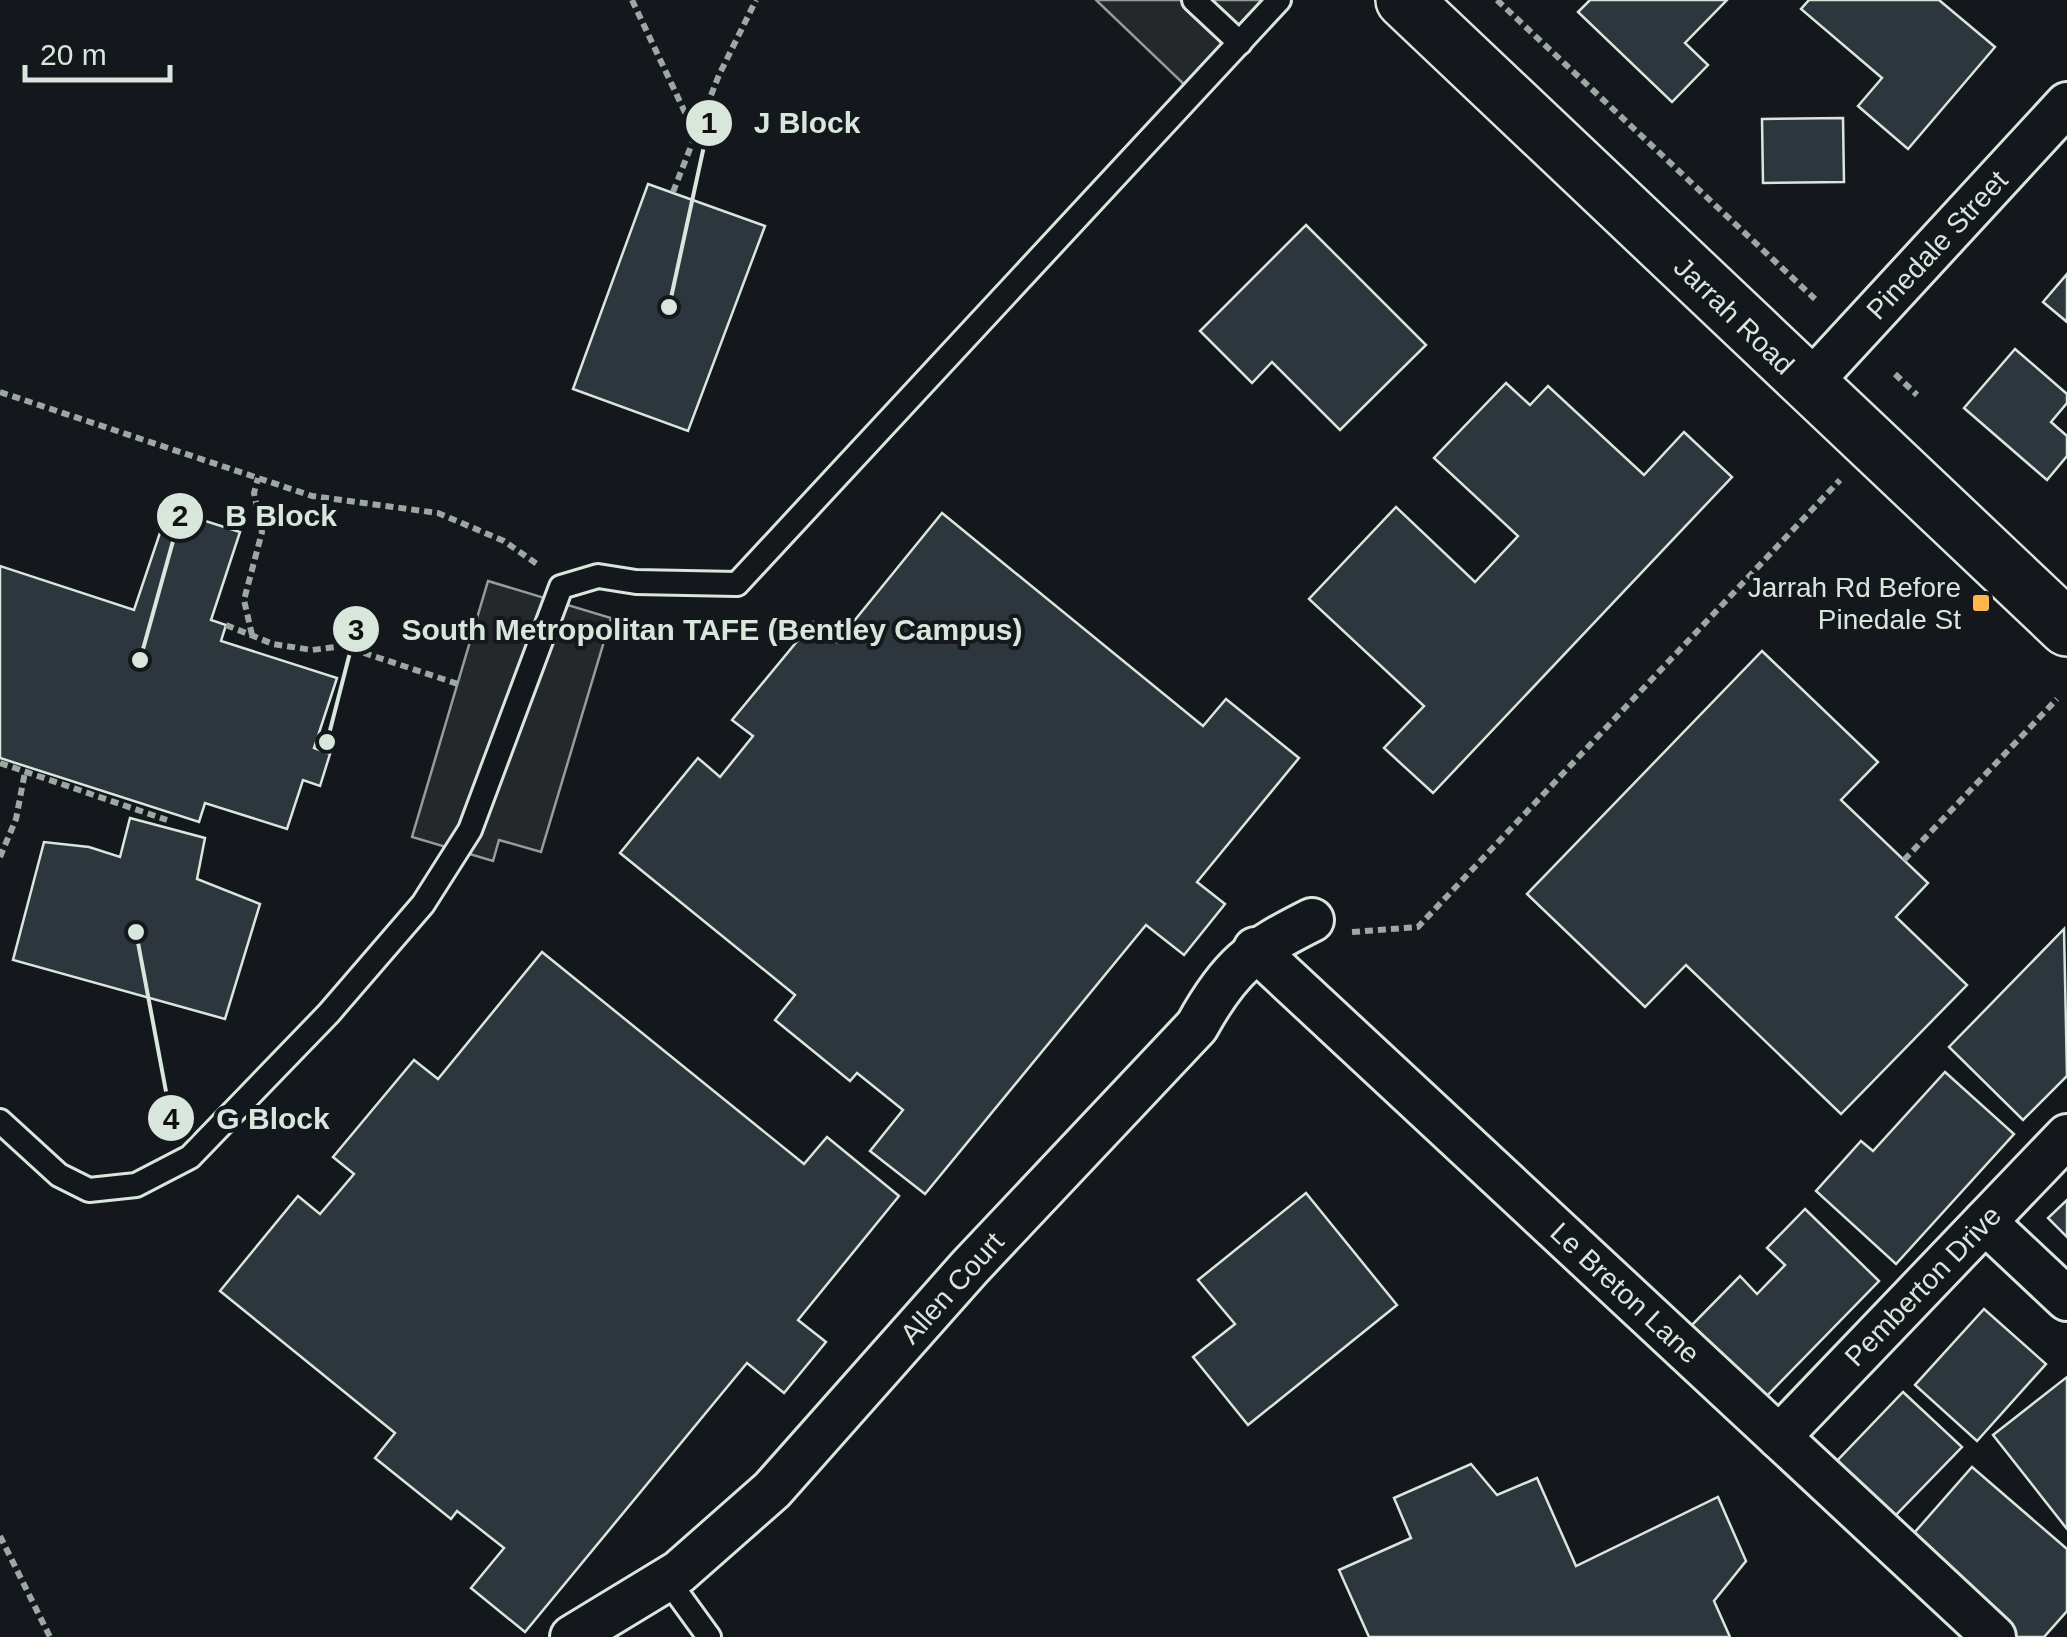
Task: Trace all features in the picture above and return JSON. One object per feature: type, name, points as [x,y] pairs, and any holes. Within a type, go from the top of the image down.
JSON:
[{"type":"street","name":"Jarrah Road","points":[[1404,0],[1807,386],[2067,628]]},
{"type":"street","name":"Pinedale Street","points":[[1807,386],[2067,104]]},
{"type":"street","name":"Allen Court","points":[[572,1637],[667,1579],[772,1490],[969,1268],[1197,1026],[1218,988],[1256,949],[1312,920]]},
{"type":"street","name":"Le Breton Lane","points":[[1256,949],[1994,1637]]},
{"type":"street","name":"Pemberton Drive","points":[[1779,1436],[2067,1136]]},
{"type":"street","points":[[1985,1222],[2067,1299]]},
{"type":"lane","points":[[1194,0],[1240,43]]},
{"type":"lane","points":[[0,1121],[58,1175],[89,1190],[136,1185],[190,1157],[329,1013],[422,904],[442,874],[470,830],[561,588],[598,576],[737,584],[1280,0]]},
{"type":"lane","points":[[667,1579],[709,1637]]},
{"type":"path","points":[[632,0],[697,139]]},
{"type":"path","points":[[673,192],[720,75],[756,0]]},
{"type":"path","points":[[1497,0],[1815,298]]},
{"type":"path","points":[[1895,374],[1917,395]]},
{"type":"path","points":[[0,392],[331,500],[414,508],[473,526],[526,553],[561,588]]},
{"type":"path","points":[[1312,920],[1360,935],[1418,927],[1844,476]]},
{"type":"path","points":[[252,636],[244,600],[262,532],[254,493],[258,478]]},
{"type":"path","points":[[226,626],[312,650],[343,646],[458,684]]},
{"type":"path","points":[[1904,860],[2057,699]]},
{"type":"path","points":[[0,763],[167,820]]},
{"type":"path","points":[[0,858],[16,819],[26,772]]},
{"type":"path","points":[[0,1536],[50,1637]]},
{"type":"shaded area","points":[[1096,0],[1266,0],[1191,91]]},
{"type":"shaded area","points":[[488,581],[611,618],[541,852],[499,840],[493,861],[412,837]]},
{"type":"building","points":[[1590,0],[1727,0],[1685,43],[1708,65],[1672,102],[1578,12]]},
{"type":"building","points":[[1809,0],[1939,0],[1995,47],[1908,149],[1858,106],[1882,78],[1801,9]]},
{"type":"building","points":[[1843,118],[1844,182],[1763,183],[1762,119]]},
{"type":"building","points":[[648,184],[765,226],[688,431],[573,389]]},
{"type":"building","points":[[1306,225],[1426,345],[1340,430],[1272,362],[1252,383],[1200,331]]},
{"type":"building","points":[[2067,274],[2067,322],[2043,302]]},
{"type":"building","points":[[2015,349],[2067,394],[2067,403],[2051,422],[2067,436],[2067,456],[2047,480],[1964,408]]},
{"type":"building","points":[[1506,383],[1530,405],[1548,386],[1644,475],[1684,432],[1732,477],[1433,793],[1384,748],[1424,706],[1309,599],[1396,507],[1475,582],[1518,536],[1434,458]]},
{"type":"building","points":[[168,509],[240,532],[211,620],[226,625],[221,641],[337,678],[314,748],[330,754],[320,786],[303,780],[287,829],[205,803],[199,822],[0,758],[0,566],[134,610]]},
{"type":"building","points":[[942,513],[1203,726],[1226,699],[1299,758],[1197,882],[1225,904],[1184,955],[1146,925],[925,1194],[870,1151],[903,1110],[857,1073],[850,1081],[775,1020],[795,995],[620,853],[698,758],[720,777],[753,736],[732,720],[813,622],[837,642]]},
{"type":"building","points":[[1762,651],[1878,762],[1841,800],[1928,883],[1896,917],[1967,985],[1841,1114],[1686,965],[1645,1007],[1527,894]]},
{"type":"building","points":[[130,818],[205,838],[197,879],[260,904],[225,1019],[13,960],[44,842],[89,847],[120,857]]},
{"type":"building","points":[[2064,929],[2067,1076],[2023,1120],[1949,1047]]},
{"type":"building","points":[[542,952],[804,1164],[827,1137],[899,1196],[798,1320],[826,1342],[784,1393],[747,1363],[525,1632],[471,1588],[504,1548],[457,1511],[451,1519],[375,1458],[395,1433],[220,1291],[298,1196],[320,1214],[354,1174],[333,1157],[414,1060],[438,1079]]},
{"type":"building","points":[[1945,1072],[2014,1134],[1896,1264],[1816,1191],[1861,1141],[1873,1151]]},
{"type":"building","points":[[1306,1193],[1397,1305],[1248,1425],[1193,1357],[1235,1324],[1198,1280]]},
{"type":"building","points":[[2067,1200],[2067,1237],[2048,1218]]},
{"type":"building","points":[[1805,1209],[1879,1281],[1760,1403],[1686,1331],[1740,1276],[1757,1294],[1785,1265],[1767,1248]]},
{"type":"building","points":[[1984,1309],[2046,1364],[1977,1441],[1915,1385]]},
{"type":"building","points":[[2067,1377],[2067,1529],[1993,1435]]},
{"type":"building","points":[[1903,1392],[1962,1447],[1891,1520],[1833,1465]]},
{"type":"building","points":[[1471,1464],[1497,1495],[1537,1478],[1576,1566],[1718,1497],[1746,1561],[1714,1601],[1730,1637],[1369,1637],[1339,1570],[1411,1538],[1394,1498]]},
{"type":"building","points":[[1972,1467],[2067,1549],[2067,1611],[2044,1637],[2017,1637],[1907,1541]]},
{"type":"place","name":"J Block","points":[[669,307]]},
{"type":"place","name":"Jarrah Rd Before Pinedale St","points":[[1981,603]]},
{"type":"place","name":"B Block","points":[[140,660]]},
{"type":"place","name":"South Metropolitan TAFE (Bentley Campus)","points":[[327,742]]},
{"type":"place","name":"G Block","points":[[136,932]]}]
